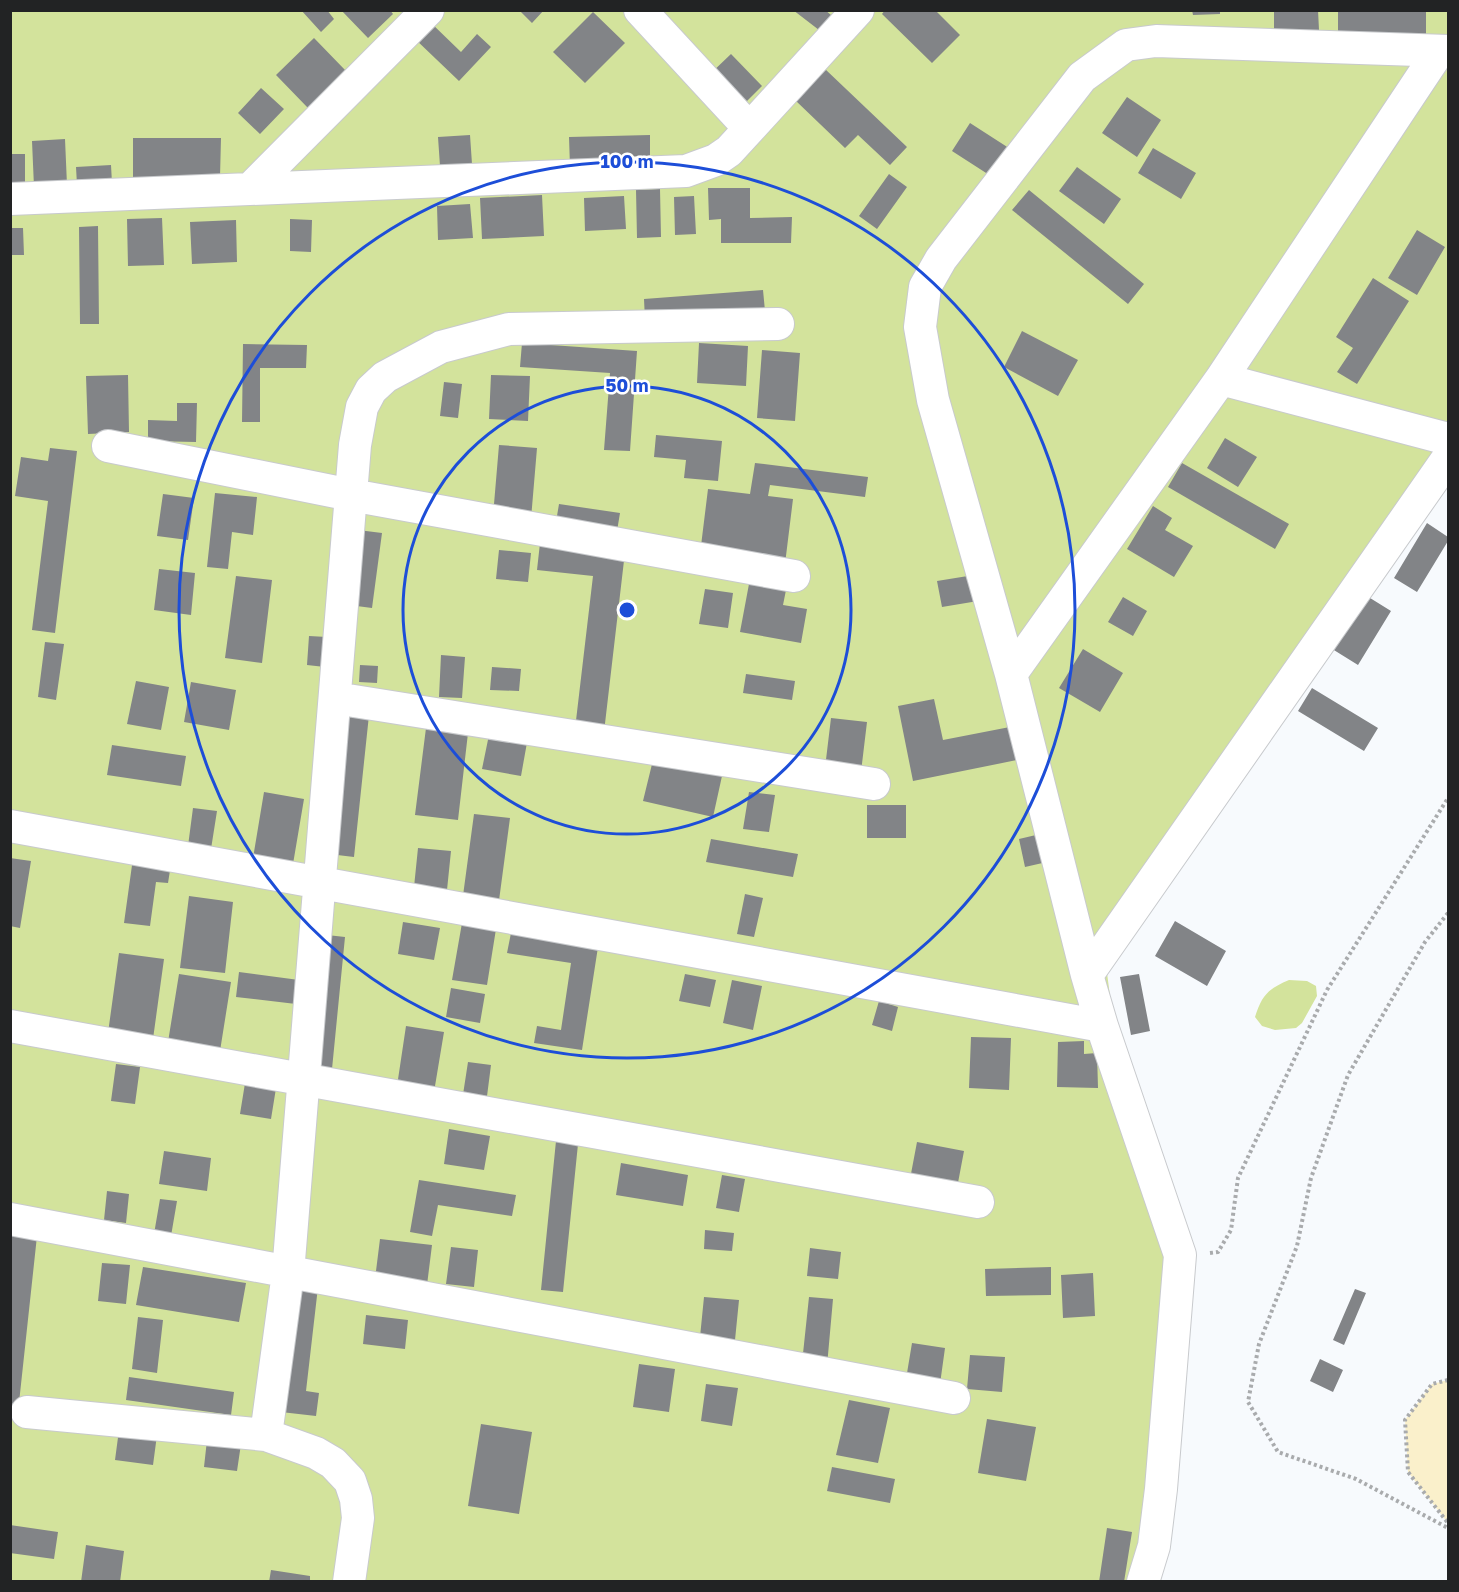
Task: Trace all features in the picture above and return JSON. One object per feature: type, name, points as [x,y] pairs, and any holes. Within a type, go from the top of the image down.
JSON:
[{"type":"lane","points":[[250,189],[428,10]]},
{"type":"lane","points":[[640,10],[749,128]]},
{"type":"lane","points":[[10,199],[686,171],[716,160],[729,150],[858,10]]},
{"type":"lane","points":[[1143,1581],[1154,1546],[1161,1489],[1180,1255],[1102,1026],[1087,975],[1011,674],[933,400],[920,327],[925,287],[941,259],[1082,77],[1126,45],[1156,41],[1444,51]]},
{"type":"lane","points":[[1011,674],[1221,379],[1444,51]]},
{"type":"lane","points":[[266,1435],[288,1273],[355,444],[362,407],[371,390],[392,373],[441,347],[509,329],[778,324]]},
{"type":"lane","points":[[1221,379],[1449,439]]},
{"type":"lane","points":[[108,446],[351,495],[794,576]]},
{"type":"lane","points":[[1087,975],[1449,458]]},
{"type":"lane","points":[[335,698],[874,784]]},
{"type":"lane","points":[[10,826],[1102,1026]]},
{"type":"lane","points":[[10,1026],[978,1202]]},
{"type":"lane","points":[[10,1220],[954,1398]]},
{"type":"lane","points":[[27,1412],[266,1435],[315,1453],[333,1463],[350,1481],[356,1499],[357,1518],[349,1581]]},
{"type":"path","points":[[1180,1255],[1218,1252],[1231,1230],[1238,1178],[1327,990],[1449,798]]},
{"type":"path","points":[[1449,913],[1425,942],[1348,1075],[1311,1178],[1297,1246],[1260,1344],[1248,1402],[1278,1452],[1356,1479],[1449,1528]]},
{"type":"path","points":[[1449,1380],[1432,1384],[1404,1420],[1408,1472],[1449,1523]]},
{"type":"green space","points":[[11,11],[1448,11],[1448,439],[1103,942],[1110,996],[1118,1029],[1180,1255],[1154,1581],[11,1582]]},
{"type":"green space","points":[[1289,980],[1307,981],[1316,986],[1317,996],[1302,1023],[1296,1028],[1275,1030],[1262,1026],[1255,1017],[1260,1003],[1276,986]]},
{"type":"sand","points":[[1448,1380],[1448,1523],[1408,1472],[1405,1420],[1432,1384]]},
{"type":"building","points":[[301,10],[327,10],[334,19],[321,32]]},
{"type":"building","points":[[341,10],[390,10],[393,14],[368,38]]},
{"type":"building","points":[[519,10],[544,10],[532,23]]},
{"type":"building","points":[[793,10],[825,10],[831,15],[819,30]]},
{"type":"building","points":[[885,10],[935,10],[960,35],[932,63],[882,14]]},
{"type":"building","points":[[1192,10],[1220,10],[1220,14],[1193,15]]},
{"type":"building","points":[[1274,10],[1318,10],[1319,30],[1274,32]]},
{"type":"building","points":[[1338,10],[1426,10],[1426,37],[1338,37]]},
{"type":"building","points":[[593,12],[625,43],[585,83],[553,52]]},
{"type":"building","points":[[429,21],[461,52],[477,34],[491,47],[459,81],[413,37]]},
{"type":"building","points":[[314,38],[346,71],[308,108],[276,75]]},
{"type":"building","points":[[731,54],[762,86],[741,107],[709,75]]},
{"type":"building","points":[[825,69],[907,147],[890,165],[858,135],[845,148],[795,100]]},
{"type":"building","points":[[261,88],[284,109],[260,134],[238,113]]},
{"type":"building","points":[[1127,97],[1161,120],[1137,157],[1102,133]]},
{"type":"building","points":[[970,123],[1015,152],[997,180],[952,151]]},
{"type":"building","points":[[470,135],[472,164],[440,166],[438,137]]},
{"type":"building","points":[[650,135],[650,165],[570,167],[569,137]]},
{"type":"building","points":[[133,138],[221,138],[220,177],[133,177]]},
{"type":"building","points":[[65,139],[67,185],[34,187],[32,141]]},
{"type":"building","points":[[1153,148],[1196,173],[1181,199],[1138,173]]},
{"type":"building","points":[[10,154],[25,154],[25,182],[10,182]]},
{"type":"building","points":[[111,165],[112,183],[77,185],[76,167]]},
{"type":"building","points":[[1077,167],[1121,199],[1104,224],[1059,191]]},
{"type":"building","points":[[889,174],[907,187],[877,229],[859,216]]},
{"type":"building","points":[[708,188],[750,188],[750,218],[792,217],[791,243],[721,243],[721,219],[709,220]]},
{"type":"building","points":[[660,189],[661,237],[637,238],[636,190]]},
{"type":"building","points":[[1029,190],[1144,284],[1128,304],[1012,210]]},
{"type":"building","points":[[542,195],[544,236],[482,239],[480,198]]},
{"type":"building","points":[[624,196],[626,229],[585,231],[584,198]]},
{"type":"building","points":[[694,196],[696,234],[675,235],[674,197]]},
{"type":"building","points":[[470,204],[473,238],[438,240],[437,206]]},
{"type":"building","points":[[162,218],[164,265],[128,266],[127,219]]},
{"type":"building","points":[[290,219],[312,220],[311,252],[290,251]]},
{"type":"building","points":[[236,220],[237,262],[192,264],[190,222]]},
{"type":"building","points":[[98,226],[99,324],[80,324],[79,227]]},
{"type":"building","points":[[10,228],[23,228],[24,255],[10,255]]},
{"type":"building","points":[[1417,230],[1445,247],[1417,295],[1388,278]]},
{"type":"building","points":[[1373,278],[1409,301],[1357,384],[1337,372],[1353,348],[1336,337]]},
{"type":"building","points":[[763,290],[765,311],[645,320],[644,299]]},
{"type":"building","points":[[1022,331],[1078,360],[1058,396],[1004,367]]},
{"type":"building","points":[[522,343],[637,351],[630,451],[604,450],[610,373],[520,367]]},
{"type":"building","points":[[699,343],[748,346],[746,386],[697,383]]},
{"type":"building","points":[[243,344],[307,345],[306,368],[260,368],[260,422],[242,422]]},
{"type":"building","points":[[762,350],[800,353],[795,421],[757,418]]},
{"type":"building","points":[[128,375],[129,432],[88,434],[86,376]]},
{"type":"building","points":[[491,375],[530,376],[528,421],[489,419]]},
{"type":"building","points":[[444,382],[462,384],[458,418],[440,416]]},
{"type":"building","points":[[177,403],[197,403],[196,442],[148,441],[148,420],[177,421]]},
{"type":"building","points":[[656,435],[722,441],[718,481],[684,478],[686,460],[654,457]]},
{"type":"building","points":[[1225,438],[1257,457],[1238,487],[1207,468]]},
{"type":"building","points":[[499,445],[537,448],[531,519],[493,516]]},
{"type":"building","points":[[50,448],[77,451],[55,633],[32,630],[48,501],[15,496],[21,457],[48,461]]},
{"type":"building","points":[[755,463],[868,477],[865,497],[770,485],[768,496],[793,499],[785,564],[700,554],[708,489],[750,494]]},
{"type":"building","points":[[1182,463],[1289,524],[1275,549],[1168,487]]},
{"type":"building","points":[[215,493],[257,497],[253,535],[232,532],[228,569],[207,567]]},
{"type":"building","points":[[163,494],[194,498],[188,540],[157,536]]},
{"type":"building","points":[[559,504],[620,513],[617,531],[556,522]]},
{"type":"building","points":[[1153,506],[1172,518],[1165,530],[1193,546],[1174,577],[1127,549]]},
{"type":"building","points":[[1427,523],[1448,537],[1448,541],[1417,592],[1394,578]]},
{"type":"building","points":[[358,530],[382,533],[372,608],[349,605]]},
{"type":"building","points":[[540,543],[625,552],[604,732],[575,729],[593,576],[537,570]]},
{"type":"building","points":[[499,550],[531,553],[528,582],[496,579]]},
{"type":"building","points":[[159,569],[195,573],[191,615],[154,610]]},
{"type":"building","points":[[974,575],[978,601],[942,607],[937,581]]},
{"type":"building","points":[[236,576],[272,580],[262,663],[225,658]]},
{"type":"building","points":[[749,584],[786,590],[783,605],[807,609],[801,643],[740,632]]},
{"type":"building","points":[[705,589],[733,593],[728,628],[699,624]]},
{"type":"building","points":[[1362,593],[1391,611],[1358,665],[1329,647]]},
{"type":"building","points":[[1123,597],[1147,611],[1133,636],[1108,622]]},
{"type":"building","points":[[309,636],[327,637],[325,667],[307,665]]},
{"type":"building","points":[[45,642],[64,644],[56,700],[38,697]]},
{"type":"building","points":[[1083,649],[1123,673],[1100,712],[1059,688]]},
{"type":"building","points":[[441,655],[465,657],[462,698],[439,697]]},
{"type":"building","points":[[360,665],[378,666],[377,683],[359,682]]},
{"type":"building","points":[[492,667],[521,669],[519,691],[490,690]]},
{"type":"building","points":[[746,674],[795,681],[792,700],[743,693]]},
{"type":"building","points":[[136,681],[169,687],[161,730],[127,724]]},
{"type":"building","points":[[191,682],[236,690],[229,730],[184,722]]},
{"type":"building","points":[[1312,688],[1378,728],[1364,751],[1298,711]]},
{"type":"building","points":[[934,699],[943,740],[1015,726],[1022,759],[913,781],[898,706]]},
{"type":"building","points":[[343,712],[369,715],[354,857],[329,854]]},
{"type":"building","points":[[831,718],[867,722],[861,772],[825,768]]},
{"type":"building","points":[[426,728],[468,733],[458,820],[415,815]]},
{"type":"building","points":[[490,730],[528,737],[521,776],[482,769]]},
{"type":"building","points":[[112,745],[186,756],[181,786],[107,775]]},
{"type":"building","points":[[653,760],[722,776],[713,817],[643,801]]},
{"type":"building","points":[[264,792],[304,799],[293,864],[253,858]]},
{"type":"building","points":[[749,792],[775,795],[769,832],[743,829]]},
{"type":"building","points":[[867,805],[906,805],[906,838],[867,838]]},
{"type":"building","points":[[193,808],[217,811],[211,849],[188,846]]},
{"type":"building","points":[[474,814],[510,818],[498,908],[462,903]]},
{"type":"building","points":[[1053,831],[1060,859],[1025,867],[1019,839]]},
{"type":"building","points":[[711,839],[798,854],[793,877],[706,862]]},
{"type":"building","points":[[418,848],[451,851],[447,890],[414,887]]},
{"type":"building","points":[[10,858],[31,861],[20,928],[10,926]]},
{"type":"building","points":[[133,858],[171,864],[168,883],[156,882],[150,926],[124,923]]},
{"type":"building","points":[[745,894],[763,898],[754,937],[737,934]]},
{"type":"building","points":[[189,896],[233,902],[225,973],[180,968]]},
{"type":"building","points":[[1175,921],[1226,951],[1207,986],[1155,956]]},
{"type":"building","points":[[403,922],[440,928],[434,960],[398,954]]},
{"type":"building","points":[[462,923],[496,929],[487,985],[452,980]]},
{"type":"building","points":[[511,933],[598,947],[582,1050],[534,1043],[537,1026],[561,1030],[571,963],[507,953]]},
{"type":"building","points":[[327,935],[345,937],[332,1069],[313,1067]]},
{"type":"building","points":[[119,953],[164,959],[153,1039],[108,1033]]},
{"type":"building","points":[[239,972],[299,980],[296,1004],[236,997]]},
{"type":"building","points":[[179,974],[231,982],[220,1051],[168,1042]]},
{"type":"building","points":[[685,974],[716,980],[710,1007],[679,1001]]},
{"type":"building","points":[[1139,974],[1150,1031],[1131,1035],[1120,977]]},
{"type":"building","points":[[732,980],[762,986],[753,1030],[723,1023]]},
{"type":"building","points":[[451,988],[485,994],[480,1023],[446,1017]]},
{"type":"building","points":[[879,1001],[898,1007],[892,1031],[872,1025]]},
{"type":"building","points":[[406,1026],[444,1032],[434,1092],[397,1086]]},
{"type":"building","points":[[971,1037],[1011,1038],[1009,1090],[969,1088]]},
{"type":"building","points":[[1084,1041],[1084,1054],[1097,1053],[1098,1088],[1057,1087],[1058,1042]]},
{"type":"building","points":[[468,1062],[491,1065],[486,1104],[462,1101]]},
{"type":"building","points":[[116,1064],[140,1067],[135,1104],[111,1101]]},
{"type":"building","points":[[246,1077],[277,1082],[271,1119],[240,1114]]},
{"type":"building","points":[[449,1129],[490,1136],[484,1170],[444,1164]]},
{"type":"building","points":[[556,1141],[578,1144],[563,1292],[541,1290]]},
{"type":"building","points":[[917,1142],[964,1151],[957,1188],[910,1179]]},
{"type":"building","points":[[164,1151],[211,1158],[207,1191],[159,1184]]},
{"type":"building","points":[[621,1163],[688,1175],[683,1206],[616,1195]]},
{"type":"building","points":[[722,1175],[745,1179],[739,1212],[716,1208]]},
{"type":"building","points":[[419,1180],[516,1195],[512,1216],[438,1205],[432,1236],[410,1232]]},
{"type":"building","points":[[107,1191],[129,1194],[126,1223],[104,1220]]},
{"type":"building","points":[[160,1199],[177,1201],[171,1236],[154,1234]]},
{"type":"building","points":[[705,1230],[734,1233],[732,1251],[704,1249]]},
{"type":"building","points":[[11,1233],[37,1236],[18,1412],[10,1411]]},
{"type":"building","points":[[380,1239],[432,1245],[427,1285],[375,1279]]},
{"type":"building","points":[[451,1247],[478,1250],[474,1287],[446,1284]]},
{"type":"building","points":[[810,1248],[841,1252],[838,1279],[807,1276]]},
{"type":"building","points":[[102,1263],[130,1265],[126,1304],[98,1301]]},
{"type":"building","points":[[143,1267],[246,1283],[239,1322],[136,1305]]},
{"type":"building","points":[[1051,1267],[1051,1295],[986,1296],[985,1269]]},
{"type":"building","points":[[1093,1273],[1095,1316],[1063,1318],[1061,1275]]},
{"type":"building","points":[[296,1284],[318,1287],[306,1391],[319,1393],[316,1416],[281,1412]]},
{"type":"building","points":[[1355,1289],[1366,1293],[1344,1345],[1333,1340]]},
{"type":"building","points":[[704,1297],[739,1300],[735,1340],[700,1337]]},
{"type":"building","points":[[809,1297],[833,1299],[827,1366],[802,1363]]},
{"type":"building","points":[[366,1315],[408,1320],[405,1349],[363,1344]]},
{"type":"building","points":[[138,1317],[163,1320],[157,1373],[132,1369]]},
{"type":"building","points":[[912,1343],[945,1348],[940,1384],[906,1379]]},
{"type":"building","points":[[970,1355],[1005,1357],[1002,1392],[967,1389]]},
{"type":"building","points":[[1320,1359],[1343,1370],[1333,1392],[1310,1381]]},
{"type":"building","points":[[639,1364],[675,1369],[669,1412],[633,1407]]},
{"type":"building","points":[[129,1377],[234,1392],[231,1415],[126,1400]]},
{"type":"building","points":[[706,1384],[738,1388],[732,1426],[701,1421]]},
{"type":"building","points":[[849,1400],[890,1408],[878,1463],[836,1455]]},
{"type":"building","points":[[987,1419],[1036,1427],[1026,1481],[978,1473]]},
{"type":"building","points":[[481,1424],[532,1432],[519,1514],[468,1506]]},
{"type":"building","points":[[119,1430],[157,1435],[153,1465],[115,1460]]},
{"type":"building","points":[[207,1440],[241,1444],[237,1471],[204,1467]]},
{"type":"building","points":[[832,1467],[895,1479],[890,1503],[827,1491]]},
{"type":"building","points":[[10,1525],[58,1532],[54,1559],[10,1553]]},
{"type":"building","points":[[1107,1528],[1132,1532],[1124,1582],[1099,1582]]},
{"type":"building","points":[[86,1545],[124,1551],[120,1582],[81,1582]]},
{"type":"building","points":[[271,1570],[310,1576],[310,1582],[269,1582]]}]
